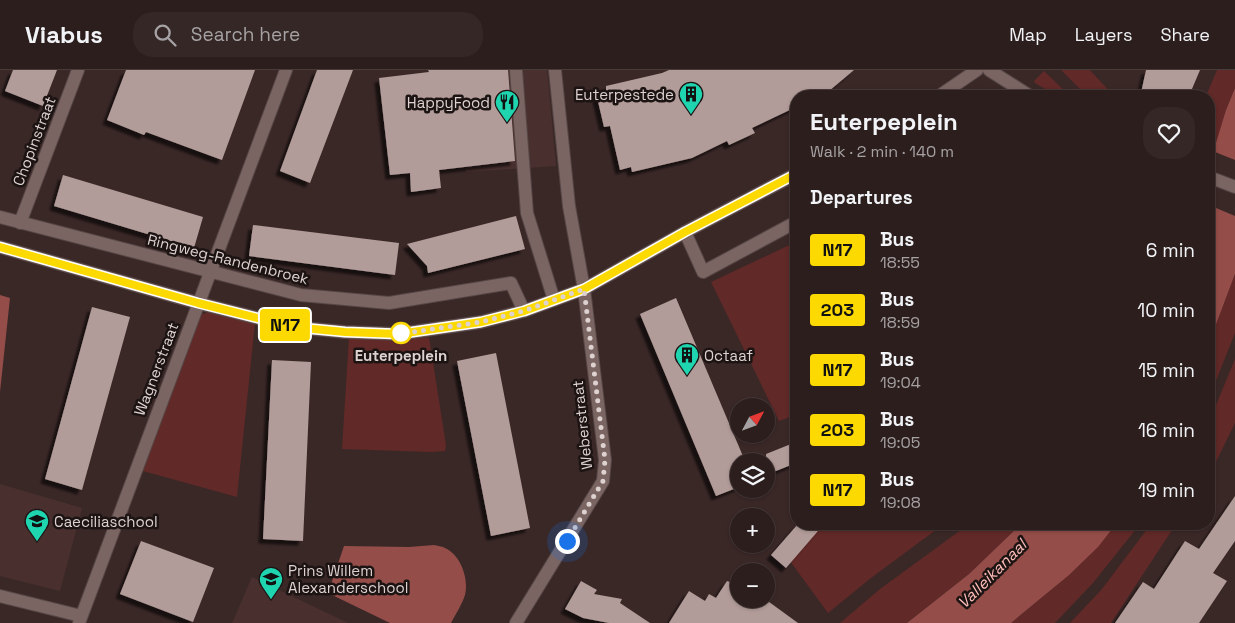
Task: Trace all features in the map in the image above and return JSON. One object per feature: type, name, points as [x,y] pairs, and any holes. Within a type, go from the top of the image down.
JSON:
[{"type":"street","name":"Chopinstraat","points":[[20,223],[78,70]]},
{"type":"street","name":"Wagnerstraat","points":[[80,620],[286,70]]},
{"type":"street","points":[[516,70],[528,213],[554,300]]},
{"type":"street","points":[[555,70],[570,206],[584,289]]},
{"type":"street","points":[[948,90],[977,70]]},
{"type":"street","points":[[989,70],[1021,90]]},
{"type":"street","points":[[0,247],[198,303],[293,327],[345,332],[399,334],[481,322],[524,311],[584,289],[685,232],[790,177]]},
{"type":"street","points":[[1215,180],[1235,188]]},
{"type":"street","name":"Ringweg-Randenbroek","points":[[0,218],[301,296],[389,303],[511,284],[524,311]]},
{"type":"street","points":[[685,232],[703,272],[790,225]]},
{"type":"street","name":"Weberstraat","points":[[516,623],[603,481],[605,460],[584,289]]},
{"type":"street","points":[[0,596],[80,620]]},
{"type":"shaded area","points":[[454,70],[547,70],[556,166],[466,172]]},
{"type":"shaded area","points":[[1061,70],[1090,70],[1108,90],[1081,90]]},
{"type":"shaded area","points":[[1217,70],[1235,70],[1235,88],[1226,110],[1215,152],[1215,90],[1209,90]]},
{"type":"shaded area","points":[[1044,71],[1064,90],[1047,90],[1034,81]]},
{"type":"shaded area","points":[[790,245],[790,417],[779,421],[775,413],[775,398],[768,398],[711,282]]},
{"type":"shaded area","points":[[1235,274],[1235,333],[1215,383],[1215,327]]},
{"type":"shaded area","points":[[209,312],[255,323],[237,497],[143,471],[199,315]]},
{"type":"shaded area","points":[[349,337],[404,340],[429,337],[446,445],[445,451],[342,449]]},
{"type":"shaded area","points":[[1235,359],[1235,423],[1215,464],[1215,407]]},
{"type":"shaded area","name":"Caeciliaschool","points":[[0,484],[82,508],[60,591],[0,576]]},
{"type":"shaded area","points":[[812,530],[936,530],[871,578],[828,613],[787,557]]},
{"type":"shaded area","points":[[961,530],[1015,530],[969,574],[907,623],[840,623],[880,589]]},
{"type":"shaded area","points":[[1111,530],[1135,530],[1093,583],[1055,623],[1011,623],[1080,564]]},
{"type":"shaded area","points":[[1146,530],[1172,530],[1111,623],[1070,623],[1102,589]]},
{"type":"shaded area","name":"Prins Willem Alexanderschool","points":[[252,577],[348,623],[232,623]]},
{"type":"water","points":[[1235,88],[1235,274],[1215,327],[1215,146]]},
{"type":"water","points":[[0,295],[10,298],[0,392]]},
{"type":"water","name":"Valleikanaal","points":[[1015,530],[1111,530],[1098,547],[1069,575],[1011,623],[907,623],[969,574]]},
{"type":"water","points":[[434,545],[451,551],[465,575],[465,595],[451,623],[390,623],[328,593],[344,546],[409,547]]},
{"type":"pier","points":[[1215,152],[1235,160],[1235,216],[1215,208]]},
{"type":"building","points":[[13,70],[57,70],[43,106],[5,91]]},
{"type":"building","points":[[126,70],[255,70],[222,160],[146,132],[144,135],[107,120]]},
{"type":"building","points":[[317,70],[353,70],[310,183],[280,171]]},
{"type":"building","points":[[428,70],[508,70],[515,161],[439,170],[441,188],[411,192],[410,173],[390,175],[379,78],[429,72]]},
{"type":"building","name":"Euterpestede","points":[[669,70],[854,70],[830,90],[790,90],[790,110],[752,128],[755,133],[729,145],[727,141],[692,158],[632,172],[631,167],[620,170],[610,126],[604,127],[596,93],[606,91],[606,86]]},
{"type":"building","points":[[1146,70],[1200,70],[1192,90],[1142,90]]},
{"type":"building","points":[[63,175],[203,217],[194,248],[54,206]]},
{"type":"building","points":[[516,216],[525,249],[428,273],[427,266],[407,244]]},
{"type":"building","points":[[253,225],[399,243],[395,275],[249,256]]},
{"type":"building","name":"Octaaf","points":[[676,298],[730,426],[730,443],[737,443],[742,453],[730,453],[730,491],[716,496],[640,314]]},
{"type":"building","points":[[92,307],[130,317],[82,490],[45,479]]},
{"type":"building","points":[[496,353],[530,528],[491,536],[457,361]]},
{"type":"building","points":[[272,360],[311,362],[303,541],[263,539]]},
{"type":"building","points":[[790,444],[790,465],[775,471],[775,453],[768,453]]},
{"type":"building","points":[[1235,496],[1235,541],[1213,573],[1227,581],[1199,623],[1115,623],[1143,582],[1154,589],[1185,541],[1199,549],[1212,530],[1215,530],[1215,525]]},
{"type":"building","points":[[793,530],[819,530],[786,568],[771,555],[775,553],[775,550]]},
{"type":"building","points":[[141,541],[214,568],[193,622],[120,594]]},
{"type":"building","points":[[581,581],[597,590],[594,594],[622,599],[620,603],[650,623],[609,623],[583,618],[565,609]]},
{"type":"building","points":[[727,581],[730,582],[730,608],[775,608],[775,606],[798,623],[669,623],[689,591],[705,601],[709,594],[716,598]]},
{"type":"bus line","name":"N17","points":[[0,247],[198,303],[293,327],[345,332],[399,334],[481,322],[524,311],[584,289],[685,232],[790,177]]},
{"type":"place","name":"Euterpestede","points":[[691,115]]},
{"type":"place","name":"HappyFood","points":[[507,123]]},
{"type":"place","name":"Euterpeplein","points":[[401,333]]},
{"type":"place","name":"Octaaf","points":[[687,376]]},
{"type":"place","name":"Caeciliaschool","points":[[37,542]]},
{"type":"place","name":"Prins Willem Alexanderschool","points":[[271,600]]},
{"type":"route","points":[[401,333],[399,334],[481,322],[524,311],[584,289],[605,460],[603,481],[567,541]]}]
